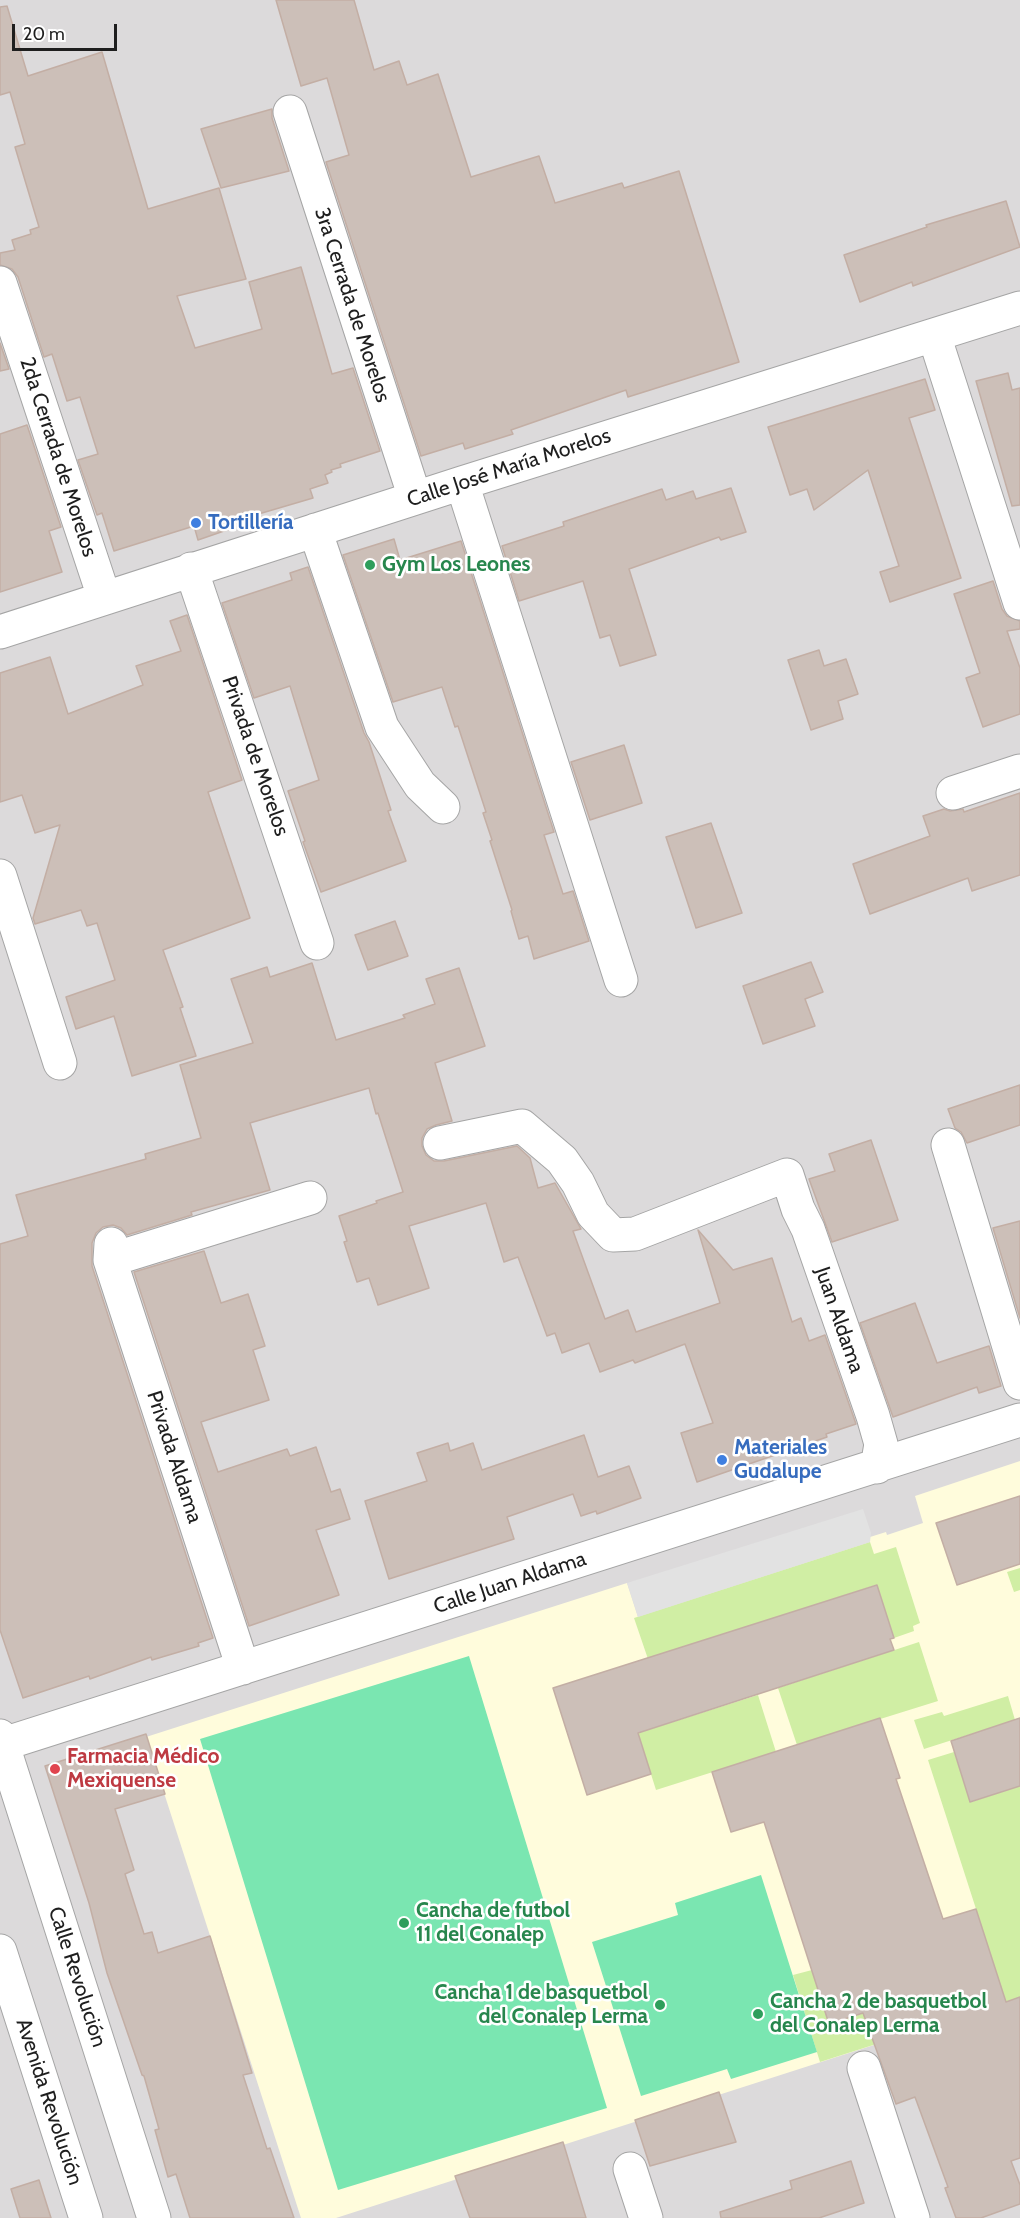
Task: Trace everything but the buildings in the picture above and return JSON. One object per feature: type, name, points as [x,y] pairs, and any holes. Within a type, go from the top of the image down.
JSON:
[{"type":"street","name":"3ra Cerrada de Morelos","points":[[290,112],[415,498]]},
{"type":"street","name":"2da Cerrada de Morelos","points":[[0,283],[104,597]]},
{"type":"street","name":"Calle José María Morelos","points":[[0,632],[191,569],[1020,308]]},
{"type":"street","points":[[934,335],[1020,603]]},
{"type":"street","points":[[462,483],[621,980]]},
{"type":"street","points":[[315,530],[382,727],[420,785],[443,807]]},
{"type":"street","name":"Privada de Morelos","points":[[191,569],[317,943]]},
{"type":"street","points":[[953,794],[1020,771]]},
{"type":"street","points":[[0,876],[60,1063]]},
{"type":"street","name":"Juan Aldama","points":[[440,1143],[522,1125],[562,1160],[578,1184],[593,1214],[613,1235],[635,1234],[787,1175],[873,1416],[881,1444],[878,1467]]},
{"type":"street","points":[[948,1145],[1020,1383]]},
{"type":"street","name":"Privada Aldama","points":[[243,1668],[111,1252],[310,1198]]},
{"type":"street","name":"Calle Juan Aldama","points":[[1,1742],[243,1668],[1020,1420]]},
{"type":"street","name":"Calle Revolución","points":[[1,1742],[154,2218]]},
{"type":"street","name":"Avenida Revolución","points":[[0,1951],[86,2218]]},
{"type":"street","points":[[864,2068],[913,2218]]},
{"type":"street","points":[[630,2169],[646,2218]]},
{"type":"shaded area","points":[[0,0],[1020,0],[1020,2218],[0,2218]]},
{"type":"shaded area","points":[[1020,1461],[1020,1998],[336,2218],[301,2218],[146,1737],[627,1583],[638,1617],[870,1542],[870,1537],[886,1532],[887,1535],[923,1523],[915,1496]]},
{"type":"shaded area","points":[[863,1509],[871,1533],[870,1542],[638,1617],[627,1583]]},
{"type":"green space","points":[[870,1542],[874,1554],[896,1547],[920,1623],[913,1626],[914,1631],[894,1638],[876,1585],[648,1659],[634,1618]]},
{"type":"green space","points":[[1020,1568],[1020,1590],[1014,1592],[1007,1572]]},
{"type":"green space","points":[[919,1642],[938,1701],[797,1745],[778,1688]]},
{"type":"green space","name":"Cancha de futbol 11 del Conalep","points":[[469,1656],[607,2108],[338,2190],[200,1739]]},
{"type":"green space","points":[[758,1695],[776,1752],[656,1790],[638,1733]]},
{"type":"green space","points":[[1008,1696],[1015,1720],[924,1749],[914,1720],[942,1712],[944,1716]]},
{"type":"green space","points":[[954,1752],[971,1802],[1020,1786],[1020,1998],[820,2062],[793,1975],[812,1970],[830,2024],[996,1971],[928,1760]]},
{"type":"green space","points":[[761,1875],[817,2052],[731,2079],[727,2069],[641,2096],[592,1942],[678,1915],[675,1903]]},
{"type":"place","name":"Tortillería","points":[[196,523]]},
{"type":"place","name":"Gym Los Leones","points":[[370,565]]},
{"type":"place","name":"Materiales Gudalupe","points":[[722,1460]]},
{"type":"place","name":"Farmacia Médico Mexiquense","points":[[55,1769]]},
{"type":"place","name":"Cancha de futbol 11 del Conalep","points":[[404,1923]]},
{"type":"place","name":"Cancha 1 de basquetbol del Conalep Lerma","points":[[660,2005]]},
{"type":"place","name":"Cancha 2 de basquetbol del Conalep Lerma","points":[[758,2014]]}]
